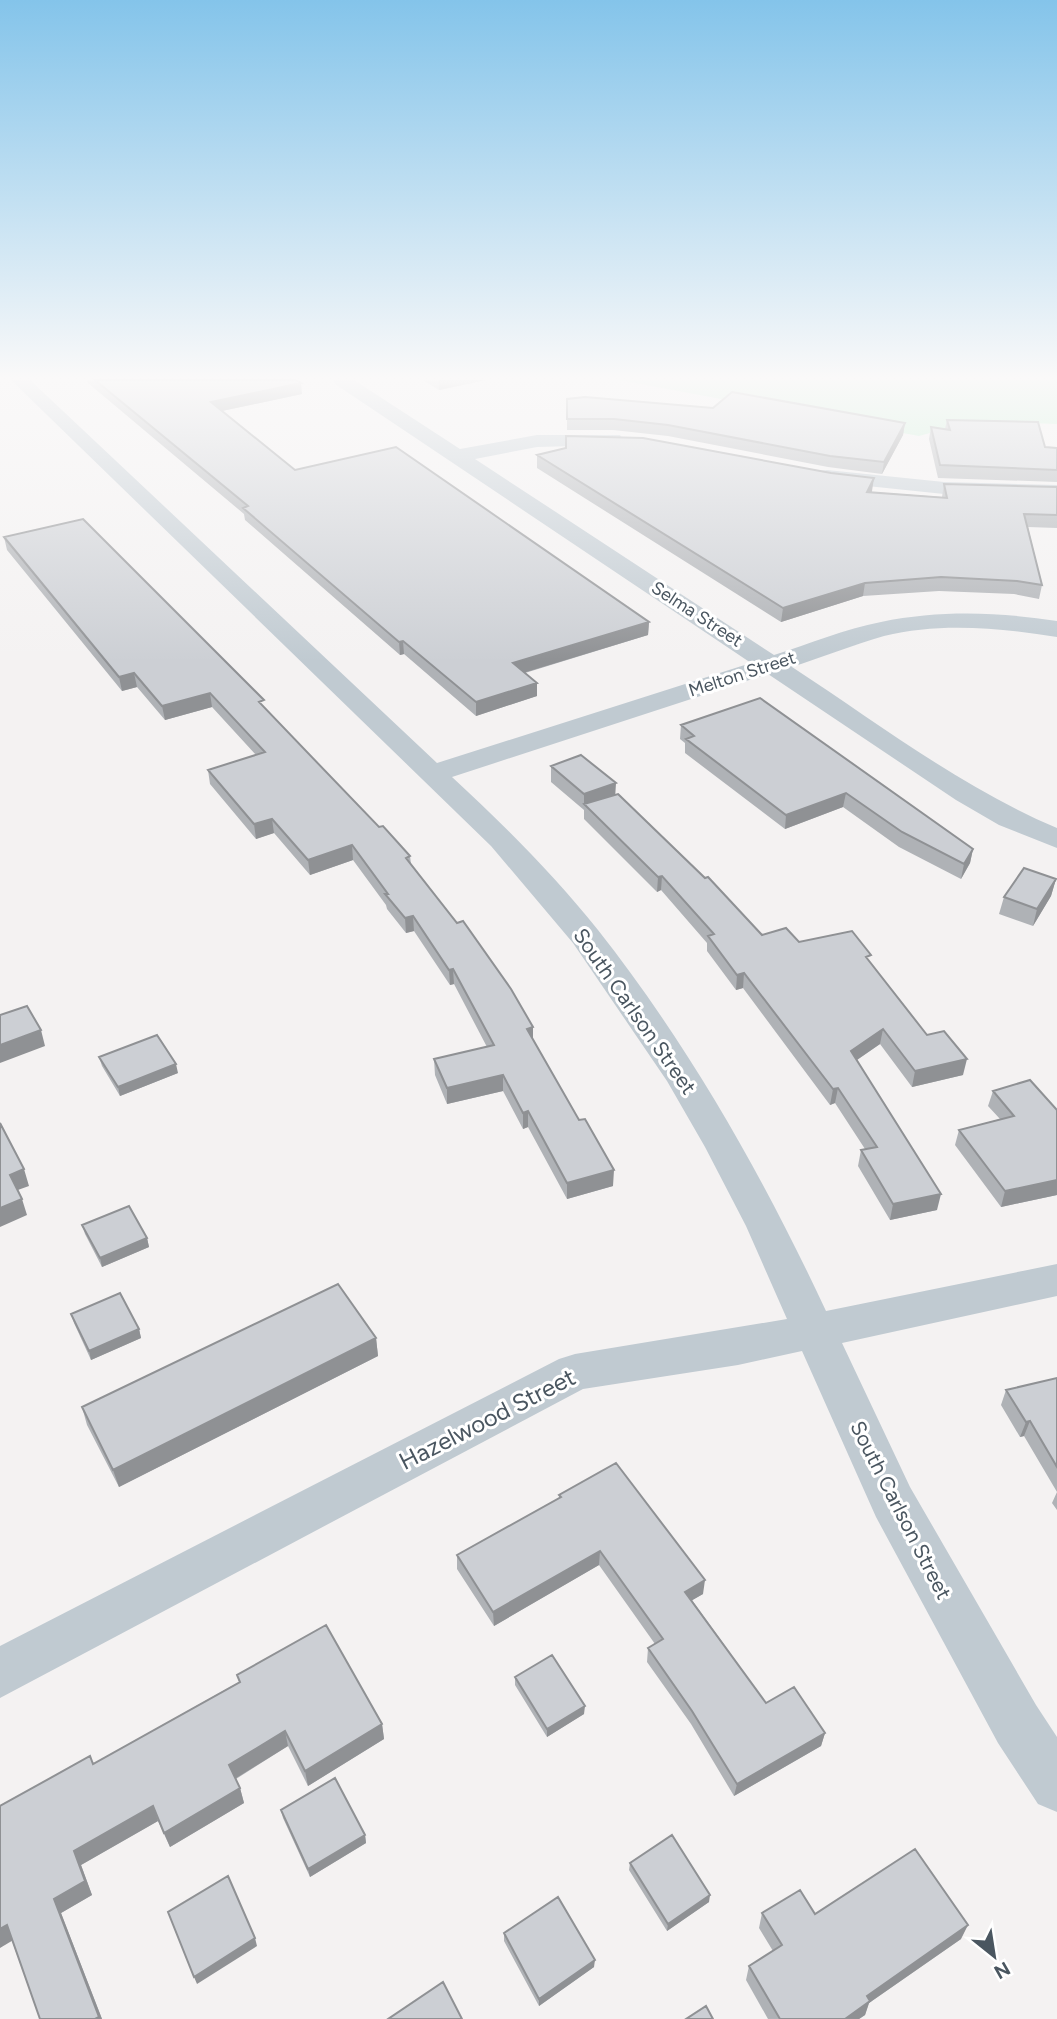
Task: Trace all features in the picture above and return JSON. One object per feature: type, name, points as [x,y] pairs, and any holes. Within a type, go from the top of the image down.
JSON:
[{"type":"street","name":"South Carlson Street","points":[[119,474],[434,773],[530,870],[585,936],[626,992],[682,1075],[724,1147],[766,1226],[900,1514],[1017,1724],[1057,1785]]},
{"type":"street","name":"Selma Street","points":[[484,474],[966,794],[1010,819],[1057,839]]},
{"type":"street","points":[[819,474],[909,485],[1057,491]]},
{"type":"street","name":"Melton Street","points":[[434,773],[882,629],[931,620],[1000,621],[1057,629]]},
{"type":"street","name":"Hazelwood Street","points":[[0,1673],[575,1371],[738,1347],[1057,1280]]},
{"type":"building","points":[[209,474],[435,474],[649,622],[513,663],[537,683],[476,702],[403,641],[399,642],[243,508],[248,506]]},
{"type":"building","points":[[568,474],[841,474],[874,478],[867,492],[947,498],[944,484],[1057,487],[1057,515],[1024,514],[1042,585],[941,577],[865,583],[783,608]]},
{"type":"building","points":[[83,519],[264,700],[259,702],[410,856],[406,858],[457,923],[463,921],[511,989],[533,1027],[527,1029],[579,1120],[585,1119],[614,1170],[567,1183],[528,1111],[523,1113],[503,1075],[447,1088],[434,1059],[494,1045],[453,969],[449,970],[413,916],[405,918],[352,845],[308,860],[272,819],[254,824],[208,770],[265,752],[210,693],[162,706],[134,673],[119,677],[4,537]]},
{"type":"building","points":[[760,698],[973,849],[964,864],[902,832],[846,793],[786,815],[686,739],[694,736],[681,725]]},
{"type":"building","points":[[581,755],[616,783],[584,794],[551,766]]},
{"type":"building","points":[[618,794],[705,878],[708,877],[762,935],[786,928],[799,942],[852,931],[871,955],[866,957],[927,1035],[944,1031],[967,1059],[915,1071],[883,1029],[851,1051],[941,1194],[893,1204],[861,1150],[877,1147],[838,1088],[833,1089],[744,973],[737,975],[708,936],[714,934],[662,876],[658,877],[584,804]]},
{"type":"building","points":[[1024,868],[1056,879],[1037,909],[1004,897]]},
{"type":"building","points":[[27,1006],[41,1030],[0,1045],[0,1015]]},
{"type":"building","points":[[157,1035],[176,1064],[118,1087],[99,1057]]},
{"type":"building","points":[[1030,1080],[1057,1110],[1057,1180],[1005,1191],[959,1130],[1014,1116],[993,1091]]},
{"type":"building","points":[[0,1123],[24,1169],[10,1175],[22,1199],[0,1208]]},
{"type":"building","points":[[129,1206],[147,1238],[100,1258],[82,1225]]},
{"type":"building","points":[[338,1284],[376,1338],[113,1470],[82,1407]]},
{"type":"building","points":[[120,1293],[139,1329],[89,1351],[71,1314]]},
{"type":"building","points":[[1057,1378],[1057,1467],[1030,1421],[1026,1422],[1006,1390]]},
{"type":"building","points":[[616,1463],[705,1580],[685,1592],[766,1703],[794,1687],[825,1733],[737,1784],[692,1711],[648,1648],[663,1639],[600,1551],[493,1612],[457,1555]]},
{"type":"building","points":[[326,1625],[382,1724],[305,1771],[285,1731],[229,1765],[240,1788],[164,1833],[153,1806],[74,1851],[85,1881],[54,1899],[99,2017],[40,2019],[7,1925],[0,1929],[0,1806],[90,1756],[93,1764],[240,1682],[237,1675]]},
{"type":"building","points":[[552,1655],[585,1706],[547,1729],[515,1677]]},
{"type":"building","points":[[335,1778],[365,1835],[308,1869],[281,1810]]},
{"type":"building","points":[[672,1835],[710,1895],[668,1924],[630,1863]]},
{"type":"building","points":[[915,1849],[968,1925],[867,1996],[870,2001],[845,2019],[780,2019],[749,1966],[782,1945],[762,1913],[800,1890],[815,1914]]},
{"type":"building","points":[[228,1876],[255,1938],[194,1977],[168,1912]]},
{"type":"building","points":[[558,1897],[595,1960],[539,1999],[504,1933]]},
{"type":"building","points":[[443,1982],[462,2019],[388,2019]]},
{"type":"building","points":[[706,2006],[713,2019],[686,2019]]}]
